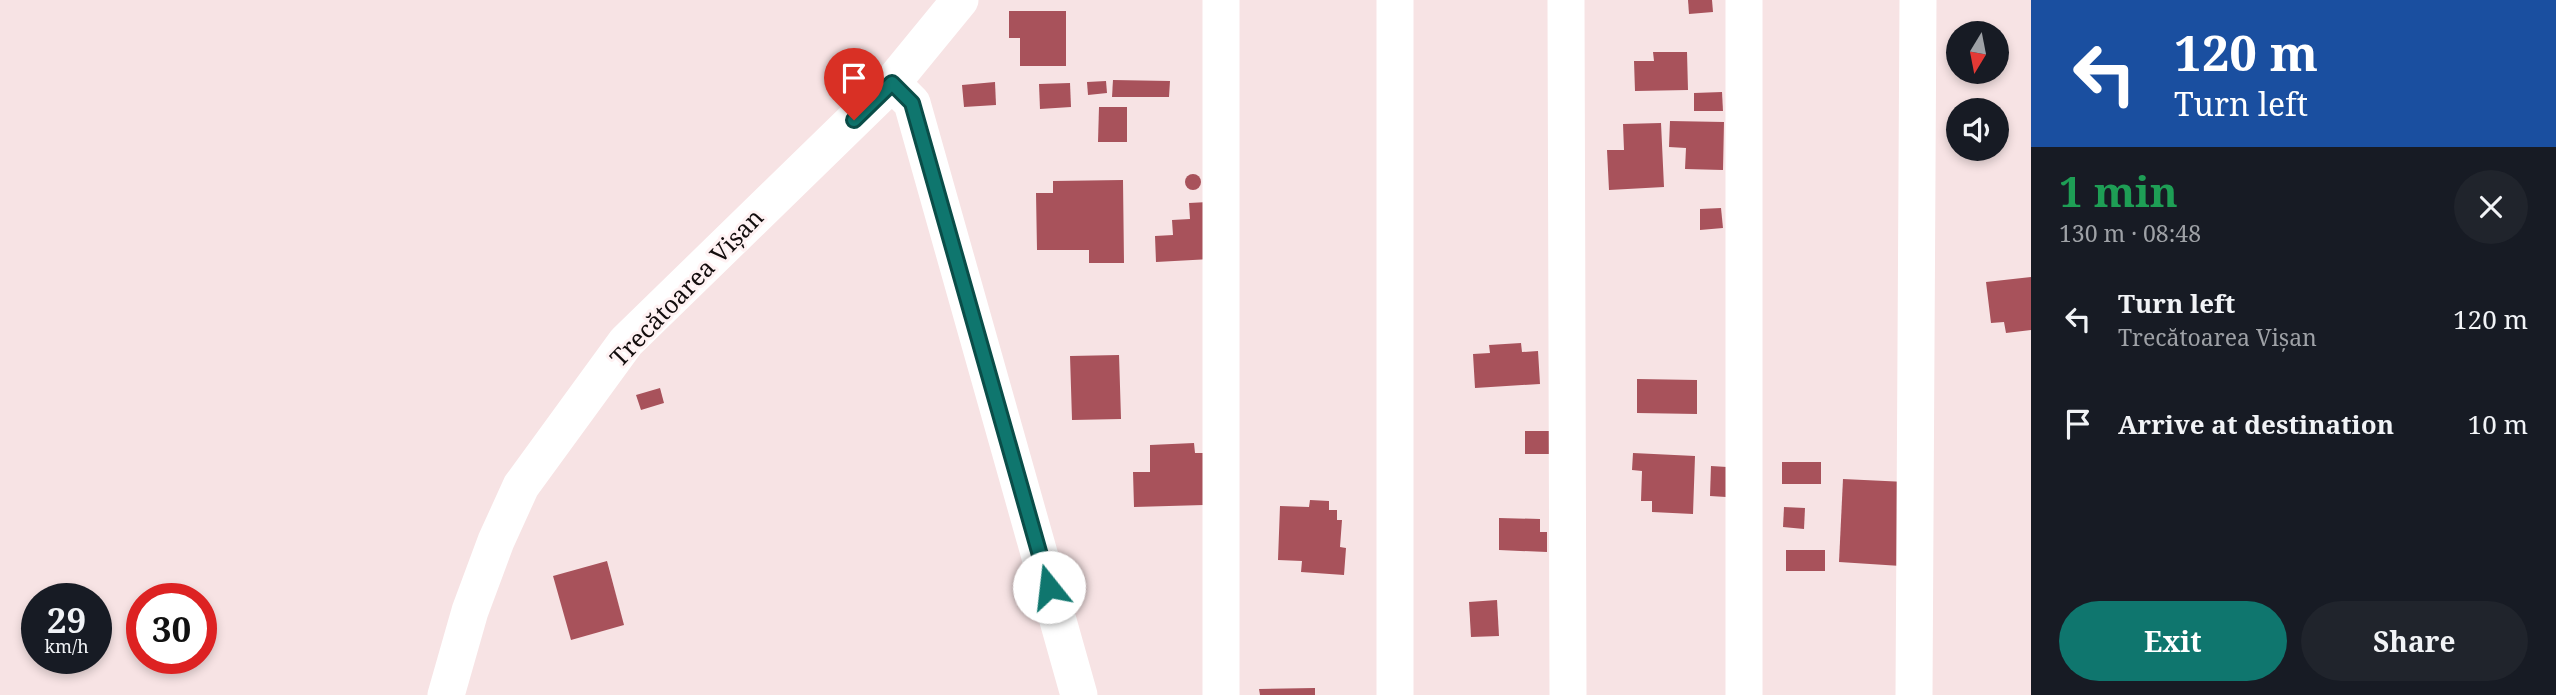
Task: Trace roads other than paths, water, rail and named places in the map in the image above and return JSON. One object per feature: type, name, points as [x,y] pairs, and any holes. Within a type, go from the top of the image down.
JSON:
[{"type":"street","name":"Trecătoarea Vișan","points":[[446,695],[470,611],[501,530],[521,486],[562,428],[626,342],[892,83],[960,0]]},
{"type":"street","points":[[1221,695],[1222,0]]},
{"type":"street","points":[[1395,0],[1395,695]]},
{"type":"street","points":[[1566,0],[1568,695]]},
{"type":"street","points":[[1744,0],[1745,695]]},
{"type":"street","points":[[1914,695],[1918,0]]},
{"type":"street","points":[[892,83],[912,103],[1079,695]]}]
